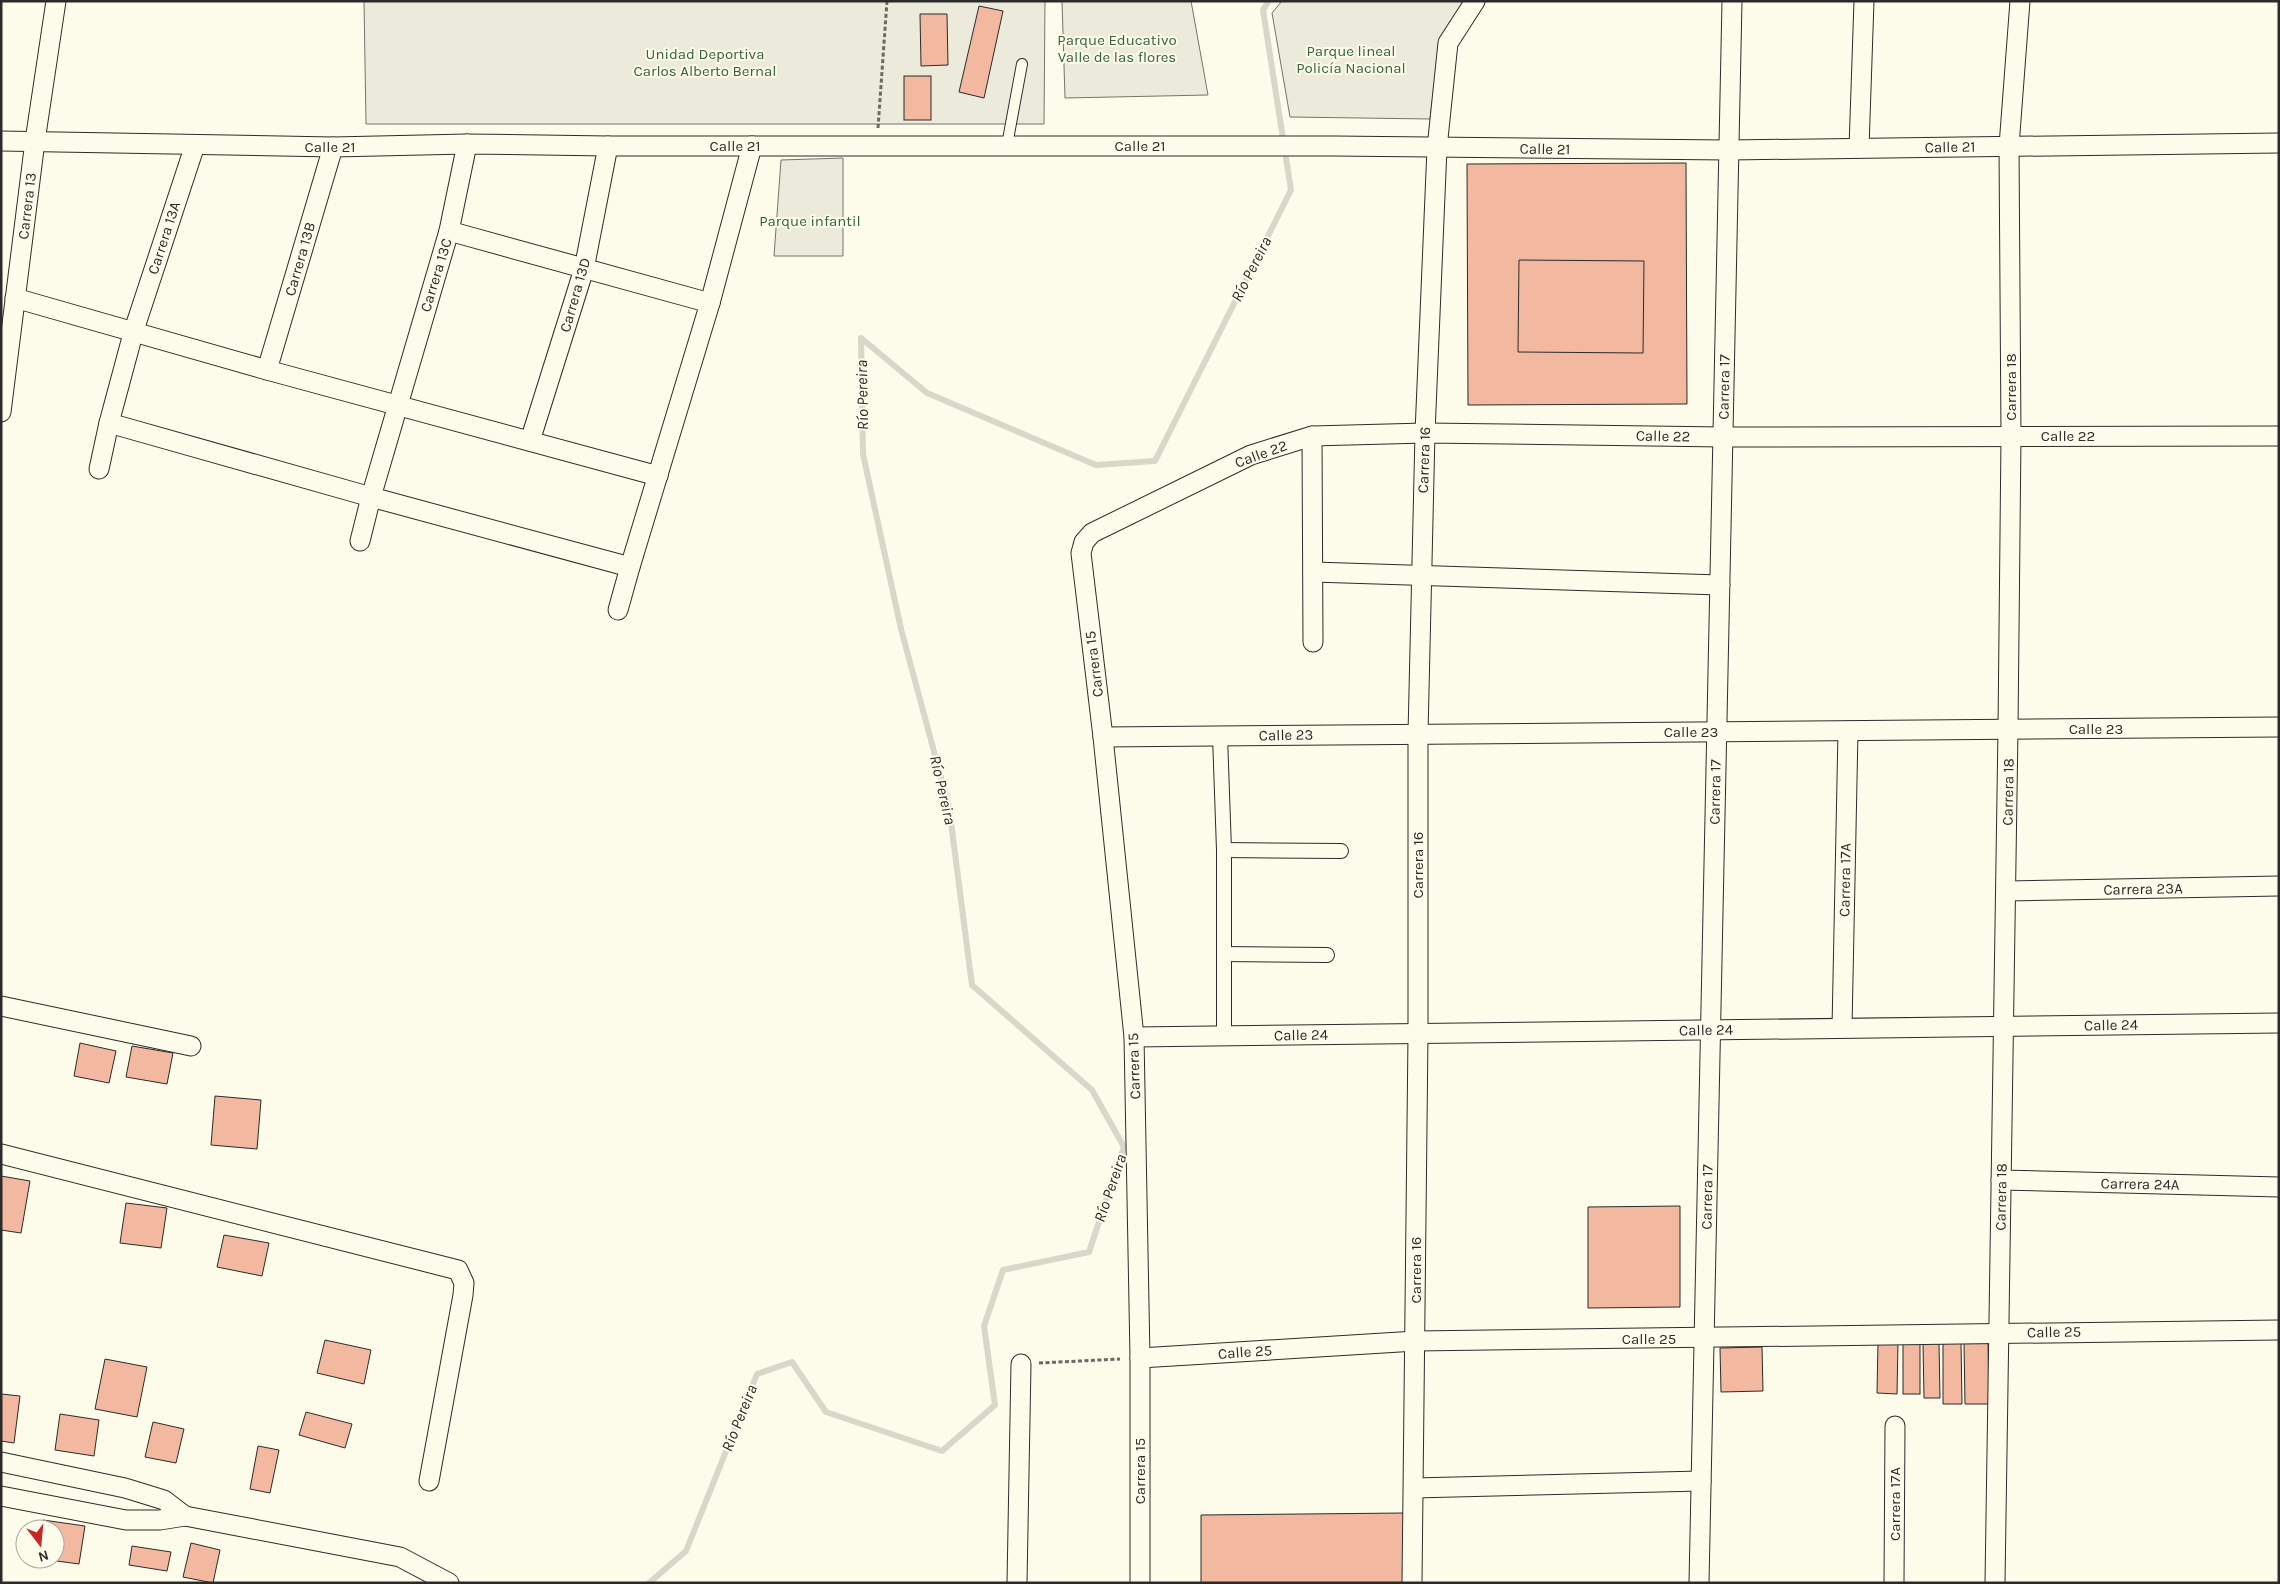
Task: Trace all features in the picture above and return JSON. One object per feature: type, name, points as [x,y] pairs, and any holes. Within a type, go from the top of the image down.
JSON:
[{"type":"street","name":"Carrera 13","points":[[1,412],[35,140],[56,1]]},
{"type":"street","name":"Carrera 16","points":[[1412,1583],[1416,1341],[1418,734],[1425,433],[1437,148],[1448,43],[1475,1]]},
{"type":"street","name":"Carrera 17","points":[[1699,1583],[1732,1]]},
{"type":"street","points":[[1859,148],[1864,1]]},
{"type":"street","name":"Carrera 18","points":[[1995,1583],[2000,1333],[2011,436],[2009,146],[2020,1]]},
{"type":"street","name":"Calle 21","points":[[1,141],[35,140],[332,147],[468,144],[608,146],[1007,145],[1729,150],[2279,143]]},
{"type":"street","name":"Carrera 13C","points":[[360,541],[397,404],[450,231],[468,144]]},
{"type":"street","name":"Carrera 13A","points":[[99,469],[134,330],[194,145]]},
{"type":"street","name":"Carrera 13D","points":[[530,441],[584,269],[608,146]]},
{"type":"street","points":[[618,610],[710,303],[752,146]]},
{"type":"street","name":"Carrera 13B","points":[[267,370],[332,147]]},
{"type":"street","points":[[450,231],[710,303]]},
{"type":"street","points":[[15,298],[134,330],[267,370],[658,476]]},
{"type":"street","points":[[110,423],[371,497],[630,567]]},
{"type":"street","name":"Calle 22","points":[[1081,553],[1084,542],[1092,533],[1251,454],[1312,436],[1425,433],[1723,436],[2279,436]]},
{"type":"street","points":[[1312,436],[1313,642]]},
{"type":"street","name":"Carrera 15","points":[[1081,553],[1103,737],[1134,1037],[1140,1358],[1140,1583]]},
{"type":"street","points":[[1313,572],[1720,585]]},
{"type":"street","name":"Calle 23","points":[[1103,737],[2279,727]]},
{"type":"street","name":"Carrera 17A","points":[[1842,1028],[1848,731]]},
{"type":"street","points":[[1220,736],[1224,850],[1224,1036]]},
{"type":"street","points":[[1224,850],[1340,851]]},
{"type":"street","name":"Carrera 23A","points":[[2006,891],[2279,886]]},
{"type":"street","points":[[1224,954],[1327,955]]},
{"type":"street","points":[[1,1006],[191,1046]]},
{"type":"street","name":"Calle 24","points":[[1134,1037],[2279,1023]]},
{"type":"street","points":[[1,1154],[458,1270],[464,1283],[463,1295],[429,1480]]},
{"type":"street","name":"Carrera 24A","points":[[2001,1180],[2279,1187]]},
{"type":"street","name":"Calle 25","points":[[1140,1358],[1416,1341],[1704,1339],[2279,1330]]},
{"type":"street","points":[[1017,1583],[1021,1364]]},
{"type":"street","name":"Carrera 17A","points":[[1894,1583],[1895,1426]]},
{"type":"street","points":[[1,1462],[125,1488],[164,1500],[185,1516]]},
{"type":"street","points":[[1414,1488],[1701,1481]]},
{"type":"street","points":[[1,1496],[126,1520],[160,1520],[185,1516],[400,1557],[449,1583]]},
{"type":"lane","points":[[1007,145],[1022,64]]},
{"type":"path","points":[[876,146],[887,1]]},
{"type":"path","points":[[1021,1364],[1140,1358]]},
{"type":"green space","name":"Unidad Deportiva Carlos Alberto Bernal","points":[[364,1],[1045,1],[1044,124],[366,124]]},
{"type":"green space","name":"Parque Educativo Valle de las flores","points":[[1062,1],[1191,1],[1208,95],[1065,98]]},
{"type":"green space","name":"Parque lineal Policía Nacional","points":[[1282,1],[1464,1],[1440,40],[1430,119],[1290,117],[1272,13]]},
{"type":"green space","name":"Parque infantil","points":[[843,158],[843,256],[774,256],[781,160]]},
{"type":"building","points":[[979,6],[1003,11],[984,98],[959,92]]},
{"type":"building","points":[[920,14],[947,14],[948,65],[921,66]]},
{"type":"building","points":[[904,76],[931,76],[931,120],[904,120]]},
{"type":"building","points":[[1686,163],[1687,404],[1468,405],[1467,164]]},
{"type":"building","points":[[1519,260],[1644,261],[1643,353],[1518,352]]},
{"type":"building","points":[[80,1043],[116,1051],[109,1083],[74,1076]]},
{"type":"building","points":[[132,1046],[173,1053],[167,1084],[126,1077]]},
{"type":"building","points":[[215,1096],[261,1100],[257,1149],[211,1145]]},
{"type":"building","points":[[1,1176],[30,1181],[21,1233],[1,1230]]},
{"type":"building","points":[[126,1203],[167,1208],[161,1248],[120,1243]]},
{"type":"building","points":[[1680,1206],[1680,1307],[1588,1308],[1588,1207]]},
{"type":"building","points":[[224,1235],[269,1243],[262,1276],[217,1267]]},
{"type":"building","points":[[325,1340],[371,1350],[364,1384],[317,1373]]},
{"type":"building","points":[[1903,1340],[1920,1340],[1920,1394],[1903,1394]]},
{"type":"building","points":[[1988,1341],[1989,1404],[1965,1404],[1964,1342]]},
{"type":"building","points":[[1878,1342],[1898,1342],[1897,1394],[1877,1393]]},
{"type":"building","points":[[1943,1342],[1961,1342],[1962,1404],[1943,1404]]},
{"type":"building","points":[[1923,1343],[1939,1343],[1940,1398],[1924,1398]]},
{"type":"building","points":[[1762,1347],[1763,1391],[1721,1392],[1720,1348]]},
{"type":"building","points":[[105,1359],[147,1367],[137,1417],[95,1409]]},
{"type":"building","points":[[1,1394],[20,1396],[14,1443],[1,1441]]},
{"type":"building","points":[[306,1412],[352,1424],[345,1448],[299,1435]]},
{"type":"building","points":[[60,1414],[99,1420],[94,1456],[55,1450]]},
{"type":"building","points":[[153,1422],[184,1429],[176,1463],[145,1457]]},
{"type":"building","points":[[258,1446],[279,1450],[270,1493],[250,1489]]},
{"type":"building","points":[[1404,1513],[1404,1583],[1201,1583],[1201,1515]]},
{"type":"building","points":[[65,1523],[85,1526],[79,1564],[65,1562]]},
{"type":"building","points":[[191,1543],[220,1550],[213,1583],[183,1577]]},
{"type":"building","points":[[132,1546],[171,1552],[167,1571],[129,1565]]},
{"type":"waterway","name":"Río Pereira","points":[[649,1583],[686,1551],[757,1374],[792,1362],[826,1412],[942,1451],[995,1405],[984,1326],[1003,1270],[1089,1252],[1124,1147],[1092,1090],[972,985],[949,807],[901,629],[863,454],[861,338],[927,393],[1096,465],[1155,461],[1291,190],[1263,10],[1269,1]]}]
